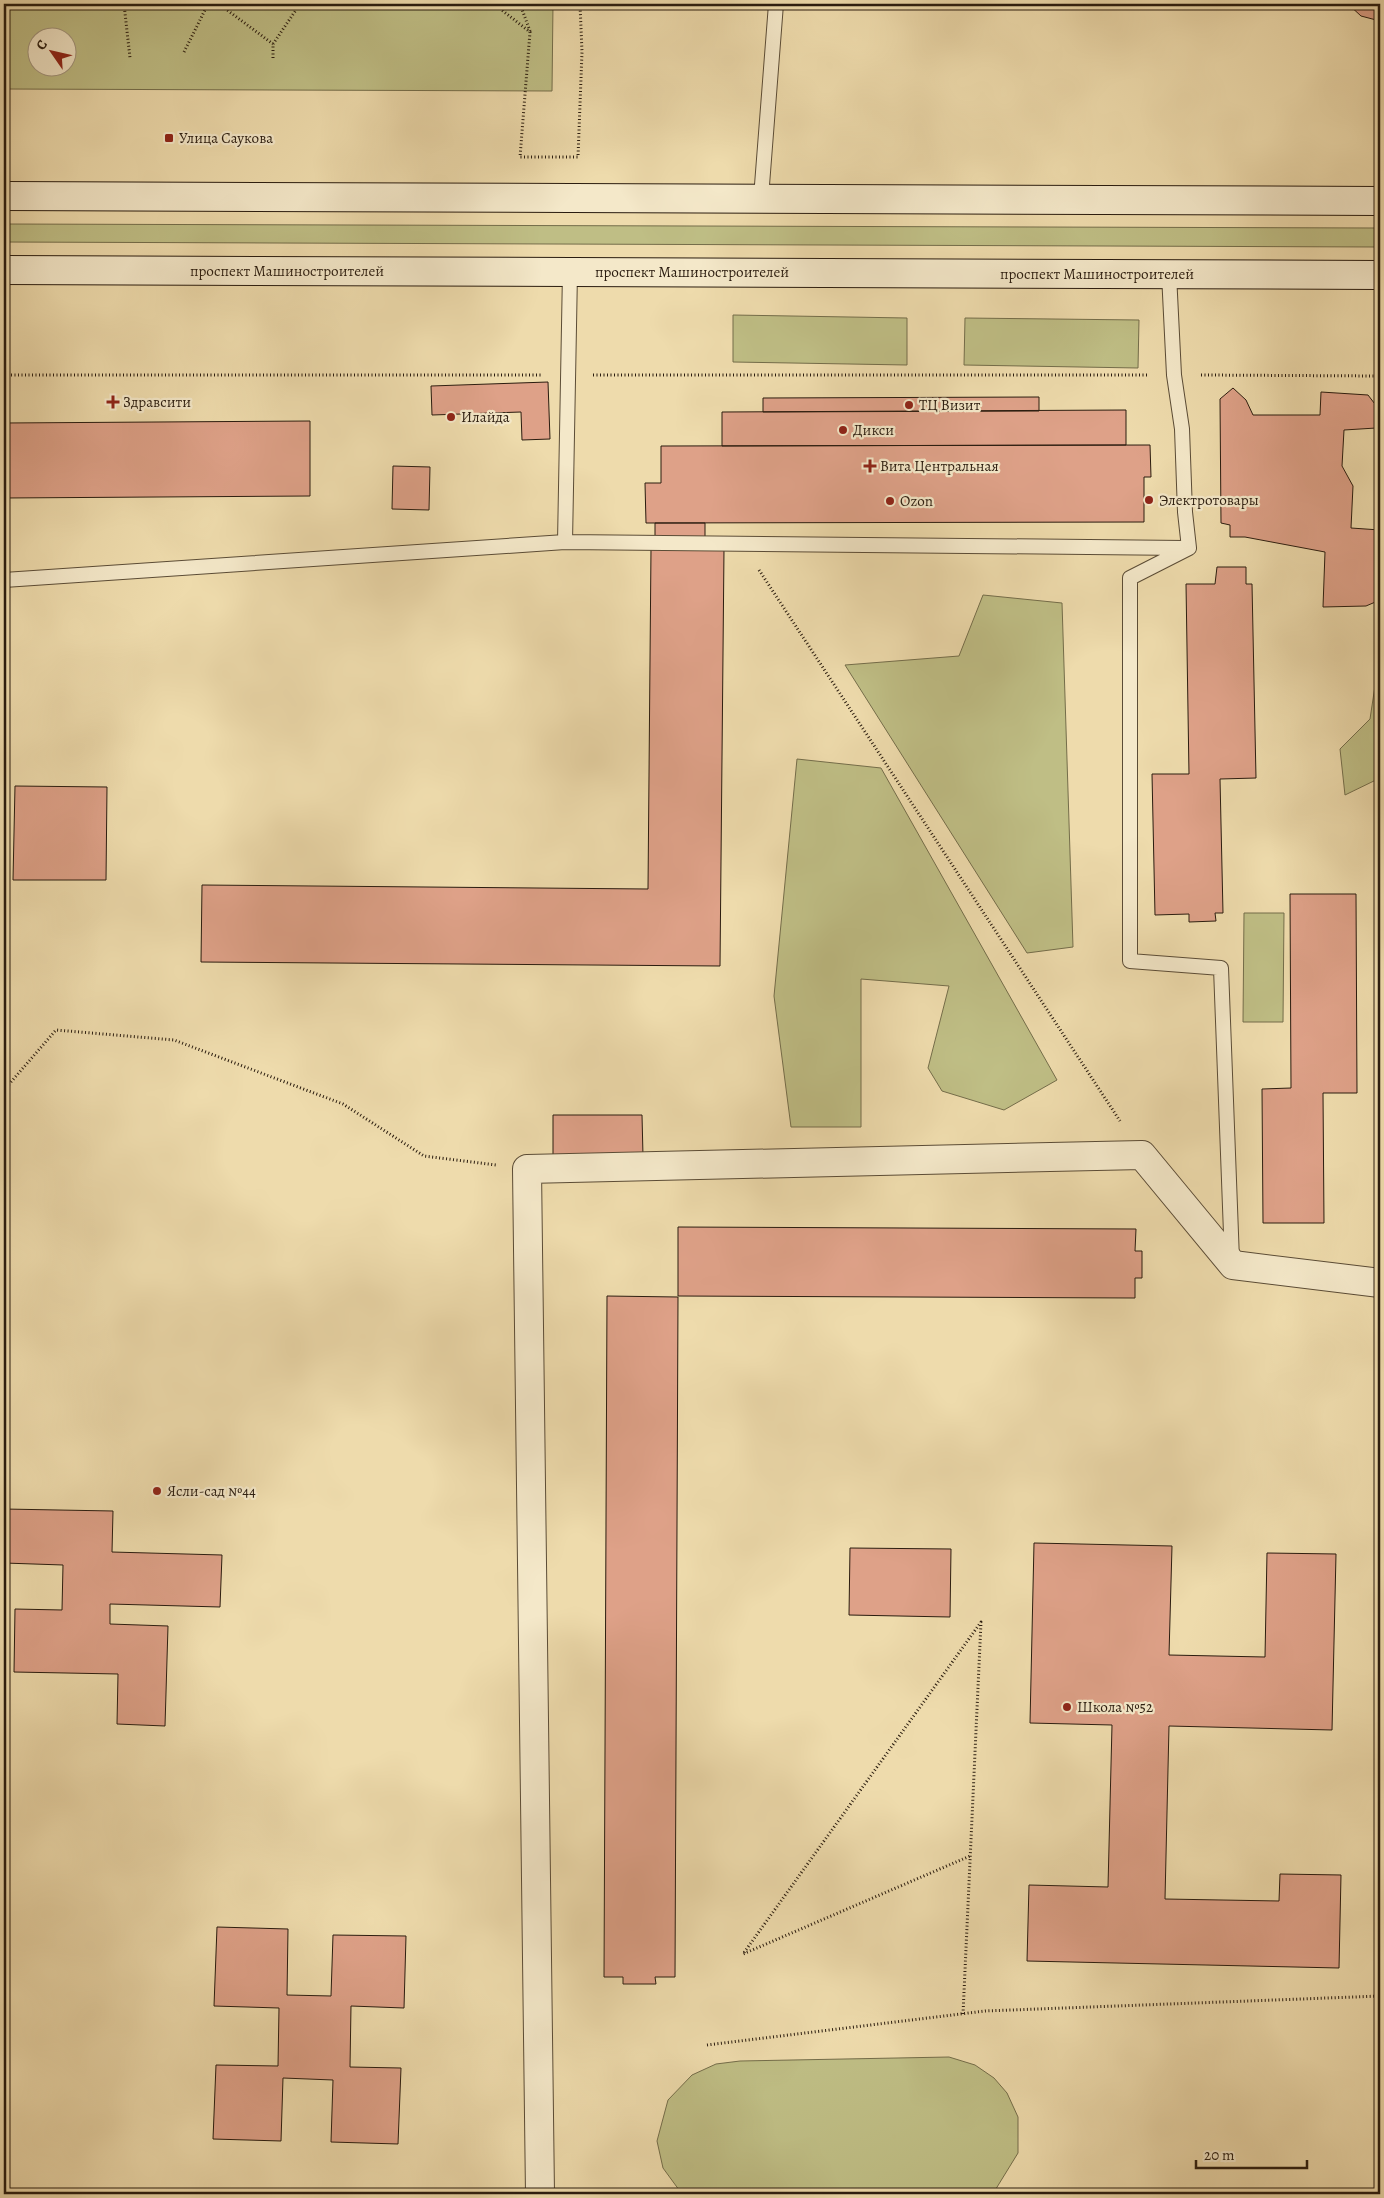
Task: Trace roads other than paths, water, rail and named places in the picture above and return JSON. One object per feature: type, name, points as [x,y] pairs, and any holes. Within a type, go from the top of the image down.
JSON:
[{"type":"main road","points":[[4,196],[1380,201]]},
{"type":"main road","name":"проспект Машиностроителей","points":[[4,270],[1380,275]]},
{"type":"main road","points":[[540,2194],[527,1169],[1142,1155],[1232,1265],[1380,1283]]},
{"type":"lane","points":[[761,198],[776,4]]},
{"type":"lane","points":[[566,542],[570,272]]},
{"type":"lane","points":[[1169,274],[1174,375],[1182,429],[1185,512],[1189,548]]},
{"type":"lane","points":[[4,580],[566,542],[1189,548]]},
{"type":"lane","points":[[1189,548],[1130,578],[1130,961],[1221,968],[1232,1265]]},
{"type":"place","name":"Улица Саукова","points":[[169,138]]},
{"type":"place","name":"Здравсити","points":[[113,402]]},
{"type":"place","name":"ТЦ Визит","points":[[909,405]]},
{"type":"place","name":"Илайда","points":[[451,417]]},
{"type":"place","name":"Дикси","points":[[843,430]]},
{"type":"place","name":"Вита Центральная","points":[[870,466]]},
{"type":"place","name":"Электротовары","points":[[1149,500]]},
{"type":"place","name":"Ozon","points":[[890,501]]},
{"type":"place","name":"Ясли-сад №44","points":[[157,1491]]},
{"type":"place","name":"Школа №52","points":[[1067,1707]]}]
